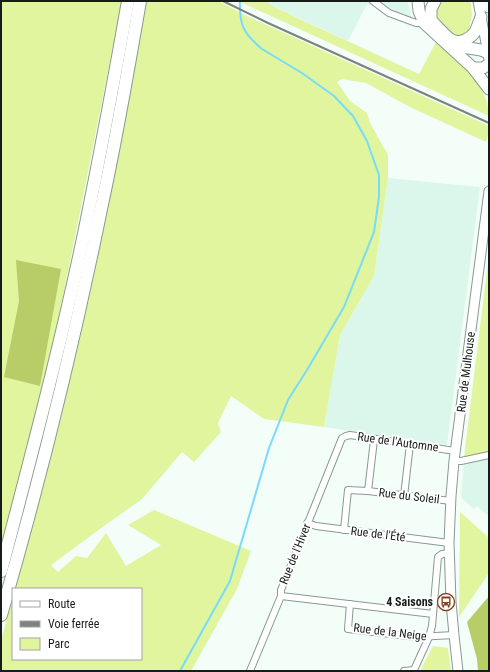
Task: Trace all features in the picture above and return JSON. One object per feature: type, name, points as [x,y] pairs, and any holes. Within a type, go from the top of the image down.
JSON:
[{"type":"highway","points":[[1,571],[42,413],[74,280],[128,1]]},
{"type":"highway","points":[[1,615],[59,396],[83,294],[110,168],[140,1]]},
{"type":"highway","points":[[418,1],[419,11],[473,68],[489,89]]},
{"type":"highway","points":[[428,21],[434,1]]},
{"type":"highway","points":[[479,1],[489,7]]},
{"type":"highway","points":[[453,40],[461,41],[468,39],[474,33],[481,16]]},
{"type":"highway","points":[[428,21],[462,47],[481,50],[489,59],[483,68],[473,68]]},
{"type":"main road","points":[[479,1],[489,59]]},
{"type":"main road","name":"Rue de Mulhouse","points":[[458,671],[451,602],[449,548],[451,501],[454,460],[489,191]]},
{"type":"street","points":[[373,1],[389,13],[416,23],[428,21]]},
{"type":"street","name":"Rue de l'Automne","points":[[342,438],[350,435],[374,440],[456,451]]},
{"type":"street","name":"Rue de l'Hiver","points":[[250,671],[342,438]]},
{"type":"street","points":[[368,491],[374,440]]},
{"type":"street","points":[[404,496],[410,444]]},
{"type":"street","points":[[454,460],[461,461],[489,455]]},
{"type":"street","name":"Rue du Soleil","points":[[344,530],[348,490],[451,501]]},
{"type":"street","name":"Rue de l'Été","points":[[307,524],[449,548]]},
{"type":"street","points":[[404,671],[414,670],[429,637],[434,614],[438,557],[449,548]]},
{"type":"street","points":[[280,596],[434,614]]},
{"type":"street","name":"Rue de la Neige","points":[[350,604],[348,629],[417,637],[454,635]]},
{"type":"shaded area","points":[[266,1],[408,1],[411,17],[367,4],[348,41],[271,5]]},
{"type":"shaded area","points":[[388,178],[480,187],[447,445],[324,427],[340,335],[374,276]]},
{"type":"shaded area","points":[[489,458],[489,513],[487,515],[477,506],[474,509],[462,499],[461,496],[464,464]]},
{"type":"green space","points":[[1,1],[122,1],[65,287],[34,431],[1,547]]},
{"type":"green space","points":[[145,1],[218,1],[247,16],[489,126],[486,142],[410,107],[366,83],[342,79],[337,82],[350,101],[367,113],[370,123],[388,155],[388,178],[374,276],[340,335],[324,427],[264,419],[231,396],[218,423],[221,432],[194,462],[182,452],[142,499],[51,565],[58,572],[76,556],[87,558],[106,533],[126,566],[161,545],[128,525],[154,510],[251,551],[237,589],[191,671],[1,671],[1,641],[12,599],[12,660],[142,660],[142,588],[15,588]]},
{"type":"green space","points":[[238,1],[266,1],[271,5],[304,21],[419,74],[436,42],[462,65],[478,84],[488,104],[489,116]]},
{"type":"green space","points":[[438,1],[468,1],[471,3],[472,16],[470,31],[463,36],[453,36],[436,18],[436,4]]},
{"type":"green space","points":[[489,254],[489,452],[464,457]]},
{"type":"green space","points":[[16,260],[61,269],[40,386],[4,377],[19,301]]},
{"type":"green space","points":[[460,512],[489,538],[489,573],[459,617]]},
{"type":"green space","points":[[489,596],[489,671],[478,671],[477,659],[467,622]]},
{"type":"green space","points":[[433,646],[448,648],[451,671],[420,671]]},
{"type":"waterway","points":[[180,671],[230,581],[269,448],[288,400],[344,307],[374,232],[379,197],[379,175],[367,141],[353,116],[334,96],[302,73],[262,49],[251,39],[247,34],[240,17],[240,1]]},
{"type":"railway","points":[[223,1],[268,23],[489,123]]},
{"type":"place","name":"4 Saisons","points":[[446,602]]}]
